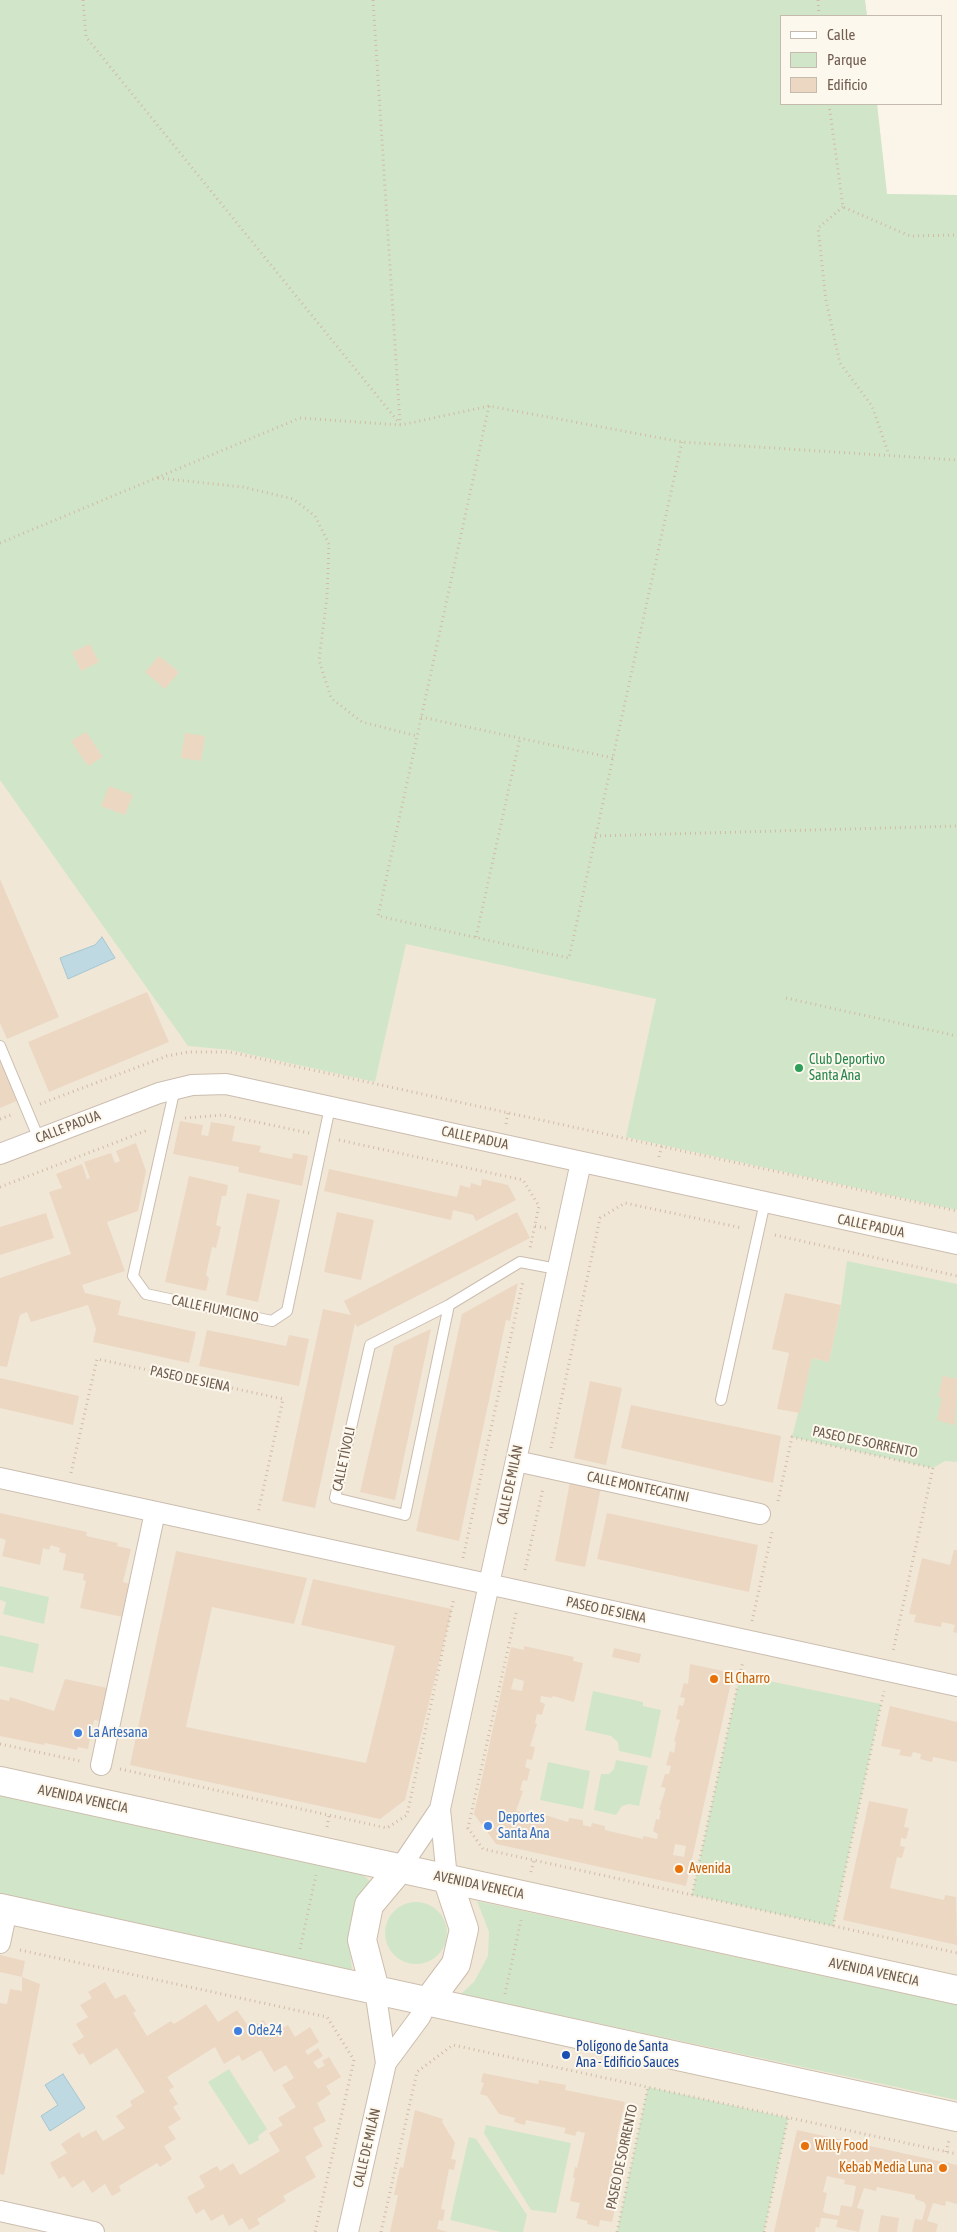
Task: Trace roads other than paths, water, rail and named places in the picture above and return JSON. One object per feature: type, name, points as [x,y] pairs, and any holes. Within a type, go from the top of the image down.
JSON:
[{"type":"street","name":"CALLE PADUA","points":[[0,1154],[175,1088],[192,1085],[226,1084],[957,1244]]},
{"type":"street","name":"CALLE DE MILÁN","points":[[447,1878],[440,1809],[581,1162]]},
{"type":"street","name":"CALLE MONTECATINI","points":[[516,1461],[760,1514]]},
{"type":"street","name":"PASEO DE SIENA","points":[[0,1478],[957,1686]]},
{"type":"street","points":[[101,1765],[155,1512]]},
{"type":"street","name":"AVENIDA VENECIA","points":[[0,1781],[957,1990]]},
{"type":"street","name":"CALLE DE MILÁN","points":[[400,1868],[440,1809]]},
{"type":"street","points":[[375,1990],[362,1940],[370,1905],[400,1868]]},
{"type":"street","points":[[427,2003],[456,1964],[464,1929],[447,1878]]},
{"type":"street","points":[[0,1943],[4,1909],[427,2003],[957,2117]]},
{"type":"street","name":"CALLE DE MILÁN","points":[[348,2232],[386,2063],[375,1990]]},
{"type":"street","name":"CALLE DE MILÁN","points":[[386,2063],[420,2017],[427,2003]]},
{"type":"street","points":[[0,2211],[94,2232]]},
{"type":"lane","points":[[0,1046],[39,1139]]},
{"type":"lane","name":"CALLE FIUMICINO","points":[[175,1088],[133,1276],[146,1294],[272,1321],[287,1311],[330,1107]]},
{"type":"lane","points":[[721,1400],[765,1202]]},
{"type":"lane","name":"CALLE TÍVOLI","points":[[449,1305],[405,1515],[335,1498],[370,1344],[449,1305],[520,1262],[557,1269]]},
{"type":"water","points":[[102,937],[115,958],[68,979],[60,958],[95,945]]},
{"type":"water","points":[[63,2074],[85,2108],[50,2131],[41,2116],[58,2105],[45,2085]]},
{"type":"place","name":"Club Deportivo Santa Ana","points":[[799,1068]]},
{"type":"place","name":"El Charro","points":[[714,1679]]},
{"type":"place","name":"La Artesana","points":[[78,1733]]},
{"type":"place","name":"Deportes Santa Ana","points":[[488,1826]]},
{"type":"place","name":"Avenida","points":[[679,1869]]},
{"type":"place","name":"Ode24","points":[[238,2031]]},
{"type":"place","name":"Polígono de Santa Ana - Edificio Sauces","points":[[566,2055]]},
{"type":"place","name":"Willy Food","points":[[805,2146]]},
{"type":"place","name":"Kebab Media Luna","points":[[943,2168]]}]
